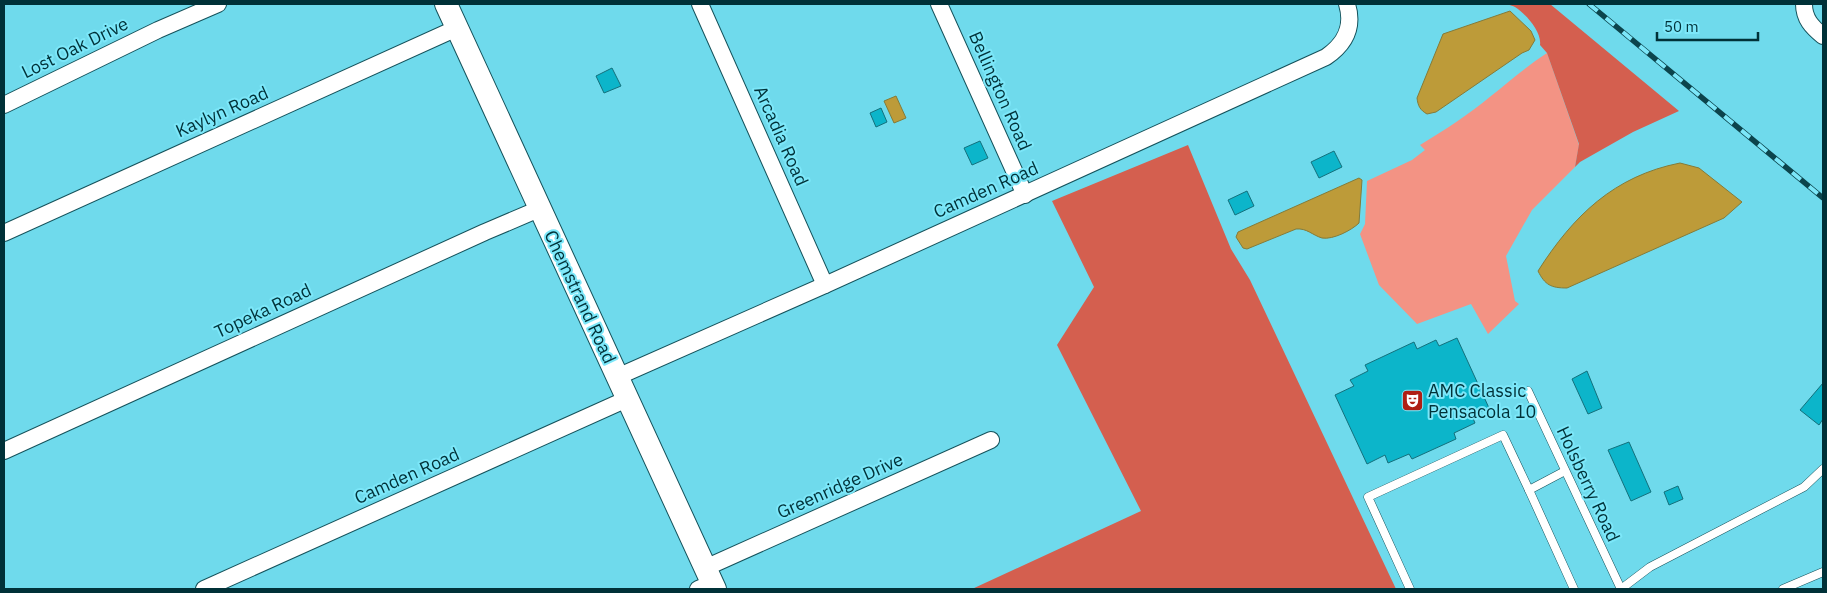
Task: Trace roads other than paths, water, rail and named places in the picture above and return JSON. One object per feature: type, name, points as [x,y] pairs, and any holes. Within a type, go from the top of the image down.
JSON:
[{"type":"street","name":"Lost Oak Drive","points":[[4,104],[158,30],[218,4]]},
{"type":"street","name":"Chemstrand Road","points":[[446,4],[627,399],[707,582]]},
{"type":"street","name":"Arcadia Road","points":[[700,4],[825,285]]},
{"type":"street","name":"Bellington Road","points":[[939,4],[1024,195]]},
{"type":"street","points":[[1804,4],[1807,21],[1823,36]]},
{"type":"street","name":"Camden Road","points":[[617,378],[1326,57],[1344,41],[1348,29],[1348,10]]},
{"type":"street","name":"Kaylyn Road","points":[[4,233],[457,28]]},
{"type":"street","name":"Topeka Road","points":[[4,451],[539,209]]},
{"type":"street","name":"Camden Road","points":[[204,589],[627,399]]},
{"type":"street","name":"Greenridge Drive","points":[[707,582],[991,440]]},
{"type":"lane","name":"Holsberry Road","points":[[1528,391],[1621,589]]},
{"type":"lane","points":[[1410,589],[1368,497],[1503,434],[1574,589]]},
{"type":"lane","points":[[1621,589],[1650,567],[1804,487],[1823,469]]},
{"type":"lane","points":[[1529,490],[1565,470]]},
{"type":"lane","points":[[1783,589],[1823,572]]},
{"type":"railway","points":[[1589,4],[1823,198]]},
{"type":"place","name":"AMC Classic Pensacola 10","points":[[1412,401]]}]
